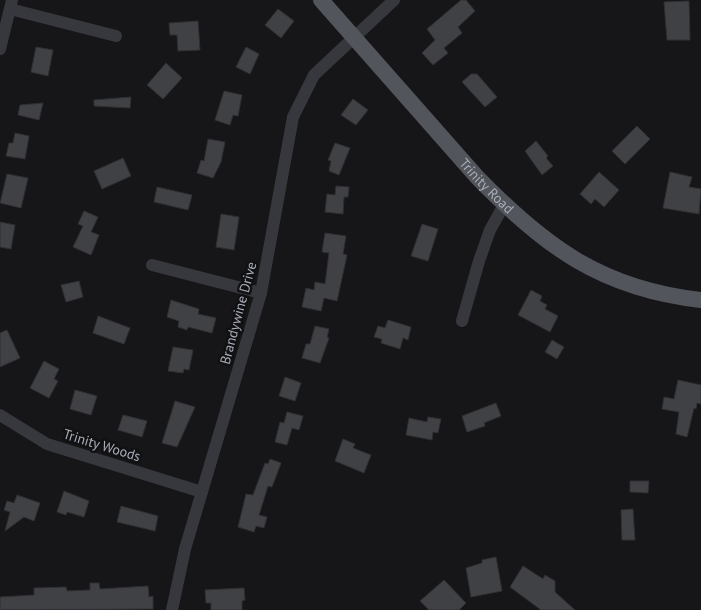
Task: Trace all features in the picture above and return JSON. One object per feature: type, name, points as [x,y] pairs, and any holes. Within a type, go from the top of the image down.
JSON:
[{"type":"main road","name":"Trinity Road","points":[[320,0],[352,38],[504,205],[551,245],[600,274],[654,293],[701,300]]},
{"type":"street","name":"Brandywine Drive","points":[[172,610],[185,549],[260,293],[293,117],[314,75],[394,0]]},
{"type":"street","points":[[0,49],[11,5],[116,36]]},
{"type":"street","points":[[462,321],[490,230],[504,205]]},
{"type":"street","points":[[152,265],[260,293]]},
{"type":"street","name":"Trinity Woods","points":[[0,415],[25,433],[47,444],[202,492]]},
{"type":"building","points":[[461,0],[466,0],[475,11],[458,27],[462,33],[444,48],[448,53],[433,65],[422,53],[435,40],[427,29]]},
{"type":"building","points":[[689,1],[690,40],[667,40],[664,2]]},
{"type":"building","points":[[278,9],[294,21],[281,38],[265,25]]},
{"type":"building","points":[[198,21],[200,50],[178,51],[177,35],[170,35],[169,23]]},
{"type":"building","points":[[36,47],[53,50],[48,76],[31,72]]},
{"type":"building","points":[[246,47],[259,54],[250,74],[236,67]]},
{"type":"building","points":[[166,63],[182,78],[163,99],[147,85]]},
{"type":"building","points":[[471,74],[477,74],[497,97],[485,107],[462,82]]},
{"type":"building","points":[[224,91],[242,95],[238,116],[233,115],[230,125],[215,120]]},
{"type":"building","points":[[131,97],[130,108],[94,106],[94,100]]},
{"type":"building","points":[[353,99],[368,110],[356,125],[341,115]]},
{"type":"building","points":[[43,103],[39,120],[18,115],[20,105]]},
{"type":"building","points":[[637,126],[650,139],[625,164],[612,151]]},
{"type":"building","points":[[15,133],[29,136],[25,159],[6,156],[9,143],[13,143]]},
{"type":"building","points":[[208,139],[225,142],[221,162],[213,178],[197,173],[201,160],[204,161]]},
{"type":"building","points":[[536,141],[553,166],[542,175],[525,151]]},
{"type":"building","points":[[335,143],[350,148],[339,175],[329,171],[331,161],[328,160]]},
{"type":"building","points":[[123,158],[131,176],[102,189],[94,171]]},
{"type":"building","points":[[599,172],[619,190],[604,207],[595,199],[591,204],[580,194]]},
{"type":"building","points":[[670,172],[692,177],[689,187],[701,189],[699,214],[663,208]]},
{"type":"building","points":[[7,174],[28,178],[21,208],[0,203]]},
{"type":"building","points":[[336,186],[349,187],[348,197],[344,197],[343,214],[325,212],[327,194],[335,195]]},
{"type":"building","points":[[157,187],[192,195],[188,210],[154,202]]},
{"type":"building","points":[[84,211],[98,217],[91,232],[99,235],[91,255],[73,247],[83,226],[78,224]]},
{"type":"building","points":[[221,214],[239,217],[234,250],[216,247]]},
{"type":"building","points":[[0,222],[15,225],[11,249],[0,247]]},
{"type":"building","points":[[422,224],[438,229],[428,261],[411,256]]},
{"type":"building","points":[[325,233],[346,236],[343,254],[347,255],[337,301],[324,298],[321,311],[302,307],[306,288],[314,290],[315,282],[325,284],[329,253],[322,252]]},
{"type":"building","points":[[79,281],[83,297],[66,302],[61,285]]},
{"type":"building","points":[[531,290],[542,296],[540,301],[547,305],[545,309],[558,316],[550,332],[518,315]]},
{"type":"building","points":[[171,300],[199,309],[198,314],[216,318],[212,333],[188,327],[187,330],[178,327],[179,321],[167,317]]},
{"type":"building","points":[[98,316],[130,328],[124,344],[93,333]]},
{"type":"building","points":[[388,320],[411,327],[408,340],[403,338],[400,349],[381,343],[382,339],[374,337],[378,326],[385,328]]},
{"type":"building","points":[[315,326],[329,329],[327,337],[329,338],[320,363],[302,358],[306,344],[310,344]]},
{"type":"building","points":[[7,330],[20,358],[0,367],[0,333]]},
{"type":"building","points":[[552,340],[564,347],[557,359],[545,352]]},
{"type":"building","points":[[173,347],[193,350],[189,370],[184,369],[183,373],[168,371]]},
{"type":"building","points":[[44,361],[59,369],[54,379],[58,381],[49,398],[30,388]]},
{"type":"building","points":[[285,377],[301,383],[295,401],[279,396]]},
{"type":"building","points":[[678,380],[701,385],[701,404],[697,403],[696,409],[694,408],[687,437],[676,434],[679,412],[662,409],[664,397],[674,399]]},
{"type":"building","points":[[75,390],[97,396],[91,415],[70,409]]},
{"type":"building","points":[[175,401],[195,407],[177,447],[162,443]]},
{"type":"building","points":[[496,403],[501,416],[484,423],[485,426],[467,432],[462,416]]},
{"type":"building","points":[[287,412],[303,416],[299,430],[292,428],[287,445],[275,442],[280,422],[284,423]]},
{"type":"building","points":[[123,415],[147,421],[142,437],[118,430]]},
{"type":"building","points":[[428,417],[441,419],[438,433],[433,432],[432,440],[406,435],[409,418],[427,422]]},
{"type":"building","points":[[343,439],[355,444],[353,448],[371,455],[364,473],[335,461]]},
{"type":"building","points":[[270,459],[281,463],[272,487],[268,486],[259,515],[267,517],[264,528],[256,526],[254,532],[238,527],[246,494],[253,495],[265,463],[268,464]]},
{"type":"building","points":[[630,481],[649,481],[648,493],[630,492]]},
{"type":"building","points":[[64,491],[89,501],[84,517],[67,512],[66,515],[57,512]]},
{"type":"building","points":[[17,495],[40,503],[34,521],[24,517],[5,531],[10,512],[4,510],[7,501],[14,503]]},
{"type":"building","points":[[121,506],[158,516],[155,531],[117,522]]},
{"type":"building","points":[[633,509],[635,540],[622,540],[621,510]]},
{"type":"building","points":[[496,557],[502,591],[471,597],[466,568],[482,563],[482,560]]},
{"type":"building","points":[[523,566],[543,579],[545,575],[555,581],[555,592],[575,610],[541,610],[510,587]]},
{"type":"building","points":[[444,580],[466,603],[459,610],[429,610],[420,601]]},
{"type":"building","points":[[90,583],[99,583],[100,589],[148,586],[149,597],[153,596],[153,609],[0,610],[0,597],[34,595],[34,588],[66,587],[67,591],[90,590]]},
{"type":"building","points":[[244,588],[245,600],[242,601],[242,610],[211,610],[211,603],[206,603],[205,590]]}]
